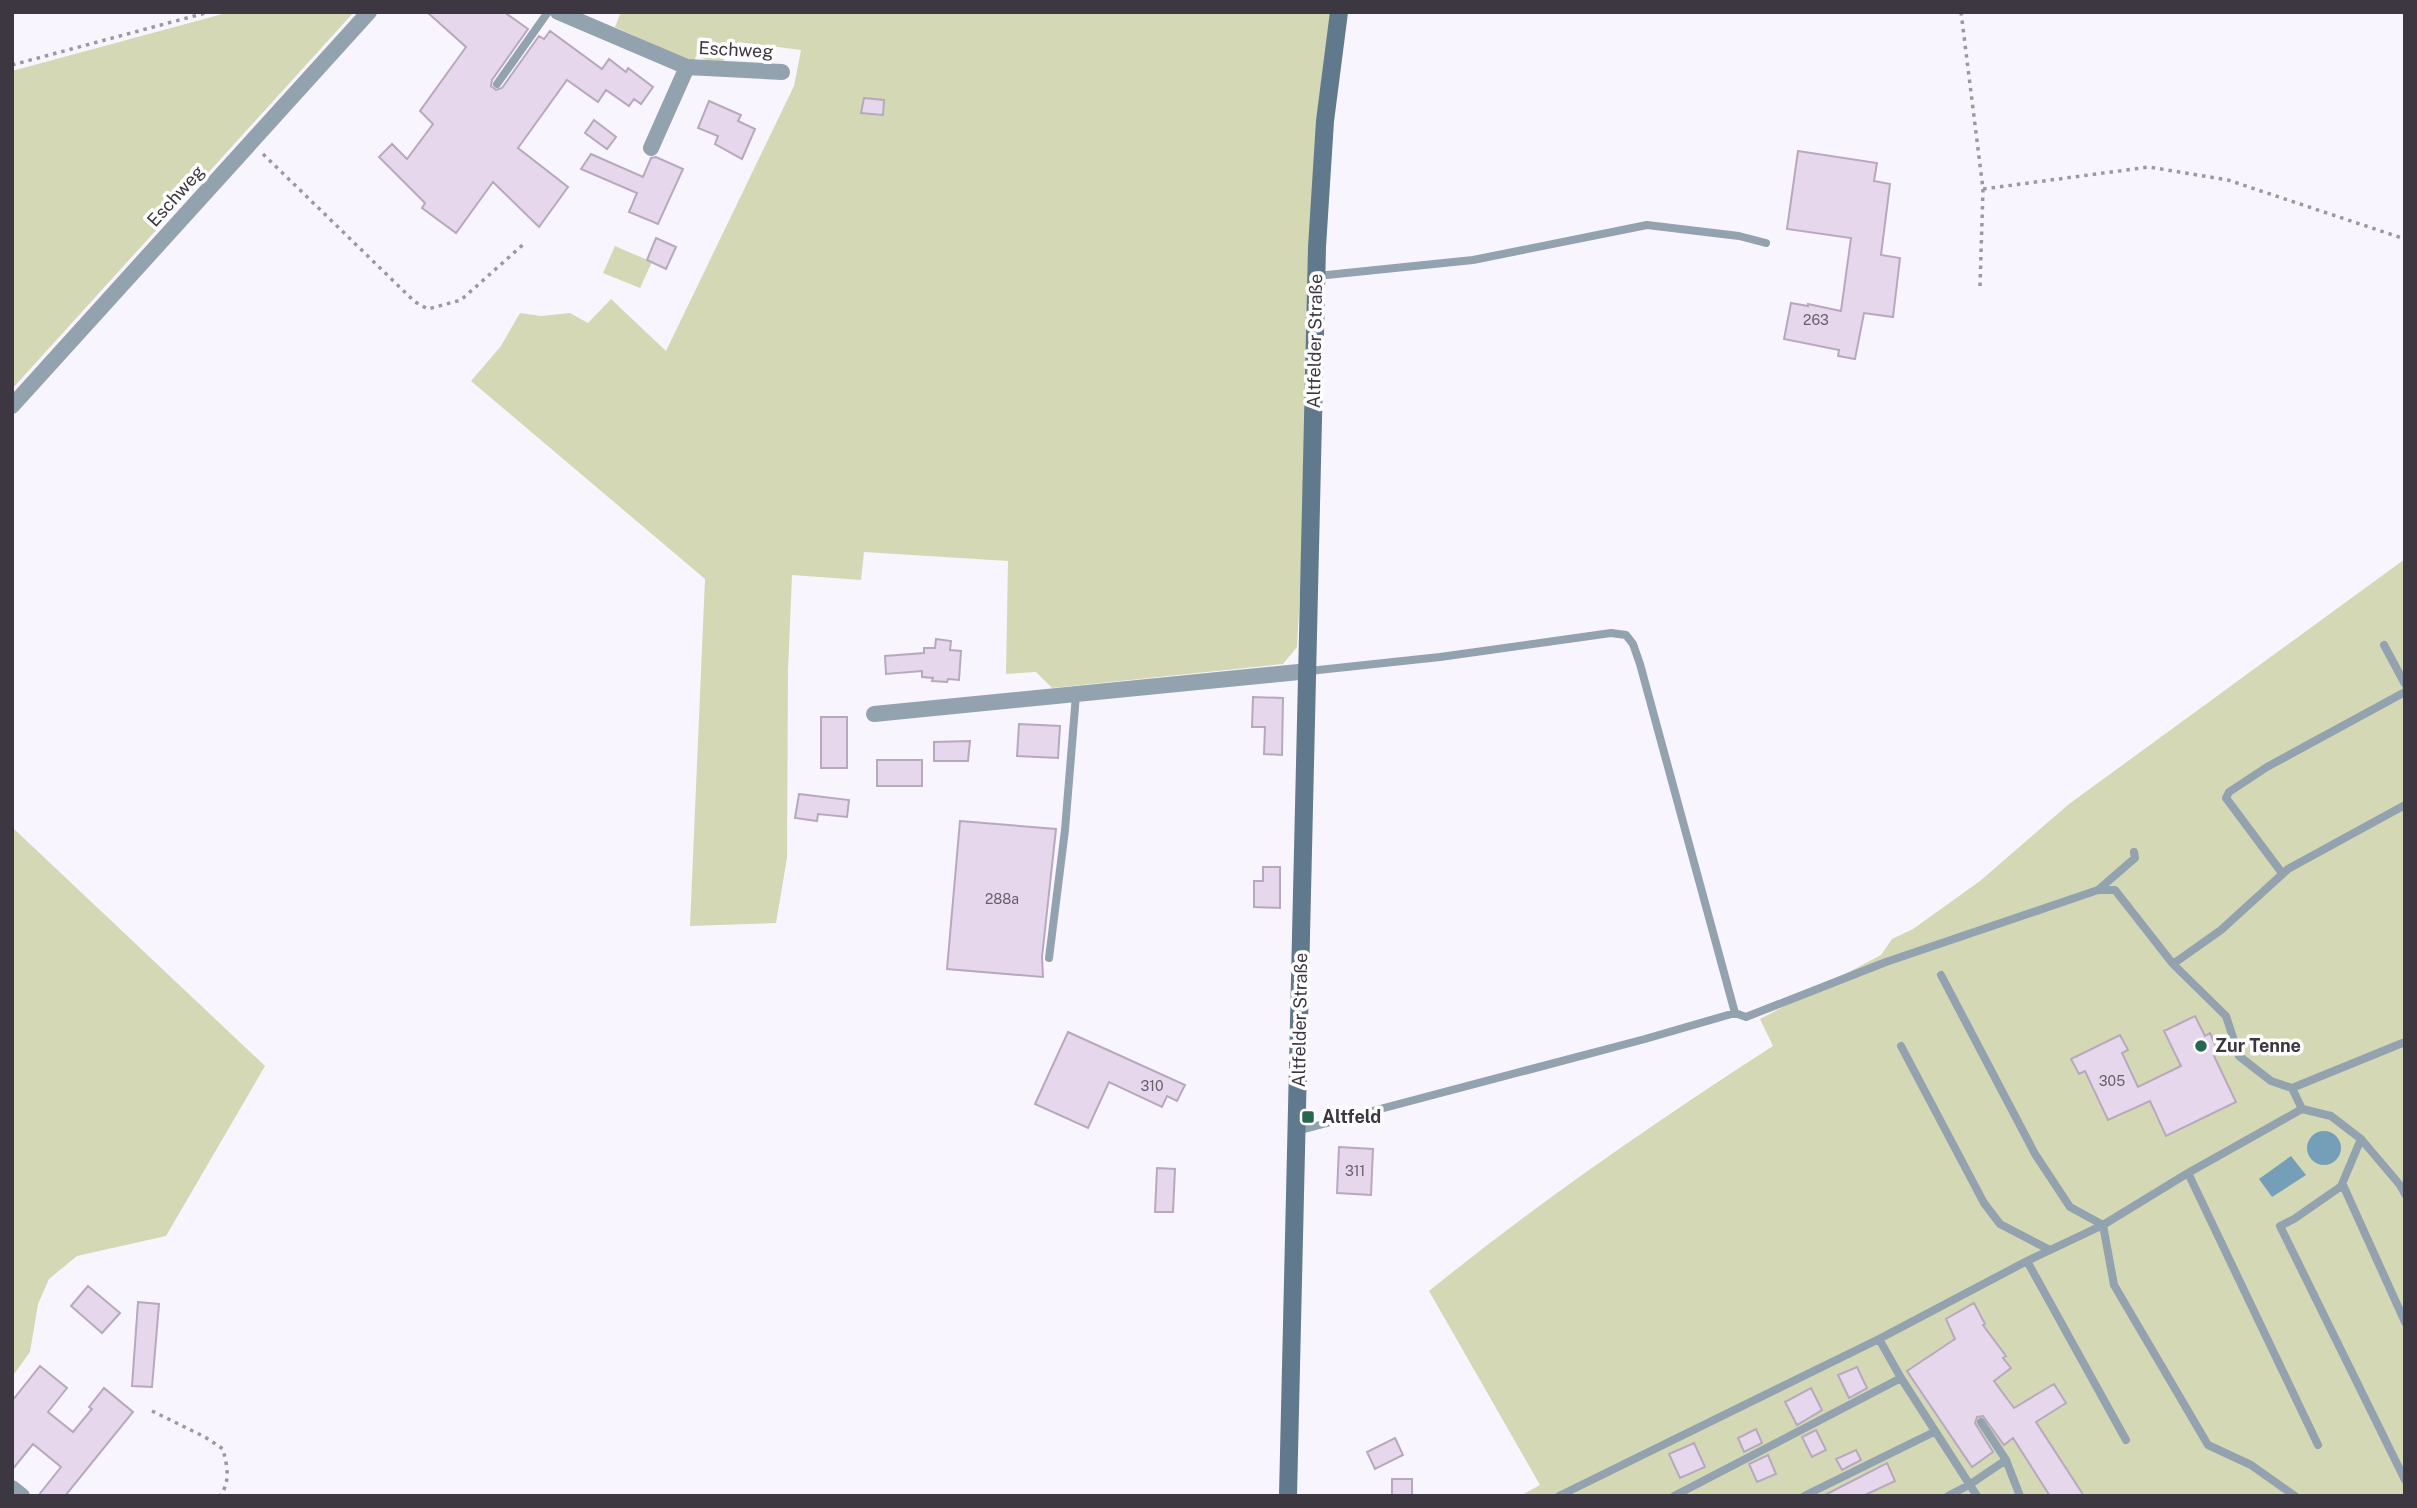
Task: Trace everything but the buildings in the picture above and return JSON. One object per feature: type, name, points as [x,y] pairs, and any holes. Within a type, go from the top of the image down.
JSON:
[{"type":"street","name":"Eschweg","points":[[12,406],[369,12]]},
{"type":"street","name":"Eschweg","points":[[558,12],[687,67],[782,72]]},
{"type":"street","name":"Altfelder Straße","points":[[1288,1496],[1317,276],[1325,121],[1339,12]]},
{"type":"street","name":"Eschweg","points":[[651,148],[687,67]]},
{"type":"street","points":[[874,715],[1309,671]]},
{"type":"street","points":[[12,1488],[22,1496]]},
{"type":"lane","points":[[497,84],[548,12]]},
{"type":"lane","points":[[1317,276],[1473,260],[1647,225],[1739,236],[1766,243]]},
{"type":"lane","points":[[1309,671],[1611,634],[1626,635],[1640,664],[1735,1013]]},
{"type":"lane","points":[[2384,645],[2405,684]]},
{"type":"lane","points":[[2282,873],[2226,798],[2229,792],[2267,767],[2405,692]]},
{"type":"lane","points":[[1049,958],[1065,830],[1076,695]]},
{"type":"lane","points":[[2173,964],[2221,930],[2282,873],[2405,805]]},
{"type":"lane","points":[[2098,890],[2135,858],[2134,852]]},
{"type":"lane","points":[[1297,1131],[1735,1013],[1746,1017],[1886,962],[2098,890],[2115,890],[2173,964],[2227,1016],[2239,1056],[2271,1081],[2292,1088],[2405,1042]]},
{"type":"lane","points":[[1941,975],[2035,1154],[2070,1207],[2103,1225]]},
{"type":"lane","points":[[1901,1046],[1984,1203],[2000,1224],[2050,1250]]},
{"type":"lane","points":[[2292,1088],[2302,1109]]},
{"type":"lane","points":[[1559,1496],[1879,1339],[2027,1261],[2103,1225],[2302,1109],[2331,1115],[2361,1139],[2405,1194]]},
{"type":"lane","points":[[2361,1139],[2342,1184],[2405,1322]]},
{"type":"lane","points":[[2188,1174],[2318,1445]]},
{"type":"lane","points":[[2343,1185],[2280,1226],[2405,1480]]},
{"type":"lane","points":[[2103,1225],[2114,1285],[2208,1445],[2251,1465],[2295,1496]]},
{"type":"lane","points":[[2027,1261],[2126,1440]]},
{"type":"lane","points":[[1879,1339],[1934,1432],[1977,1496]]},
{"type":"lane","points":[[1674,1496],[1901,1378]]},
{"type":"lane","points":[[1981,1422],[2006,1460],[2020,1496]]},
{"type":"lane","points":[[1804,1496],[1934,1432]]},
{"type":"lane","points":[[1948,1496],[2006,1460]]},
{"type":"path","points":[[12,65],[209,12]]},
{"type":"path","points":[[1961,12],[1983,189],[1980,286]]},
{"type":"path","points":[[251,142],[415,302],[428,309],[461,299],[526,242]]},
{"type":"path","points":[[1983,189],[2149,167],[2228,180],[2405,239]]},
{"type":"path","points":[[152,1411],[223,1449],[229,1471],[220,1496]]},
{"type":"green space","points":[[230,12],[354,12],[12,389],[12,71]]},
{"type":"green space","points":[[621,12],[1339,12],[1317,276],[1297,647],[1283,664],[1052,688],[1036,672],[1006,674],[1008,561],[864,552],[861,580],[792,575],[788,671],[787,858],[776,923],[690,926],[705,579],[471,381],[501,346],[520,313],[541,316],[570,313],[588,323],[611,299],[666,351],[794,86],[801,50],[738,42],[720,65],[696,56],[693,63],[615,27]]},
{"type":"green space","points":[[615,246],[652,262],[640,288],[603,273]]},
{"type":"green space","points":[[2405,559],[2405,1496],[1520,1496],[1540,1485],[1429,1291],[1598,1164],[1773,1046],[1760,1019],[1881,955],[1892,939],[1913,929],[1980,881],[2069,804]]},
{"type":"green space","points":[[12,827],[265,1066],[166,1236],[77,1256],[49,1279],[38,1304],[30,1352],[12,1377]]},
{"type":"water","points":[[2324,1131],[2336,1136],[2341,1148],[2336,1160],[2324,1165],[2312,1160],[2307,1148],[2312,1136]]},
{"type":"water","points":[[2291,1156],[2306,1175],[2272,1197],[2259,1179]]},
{"type":"place","name":"Zur Tenne","points":[[2201,1046]]},
{"type":"place","name":"Altfeld","points":[[1308,1117]]}]
